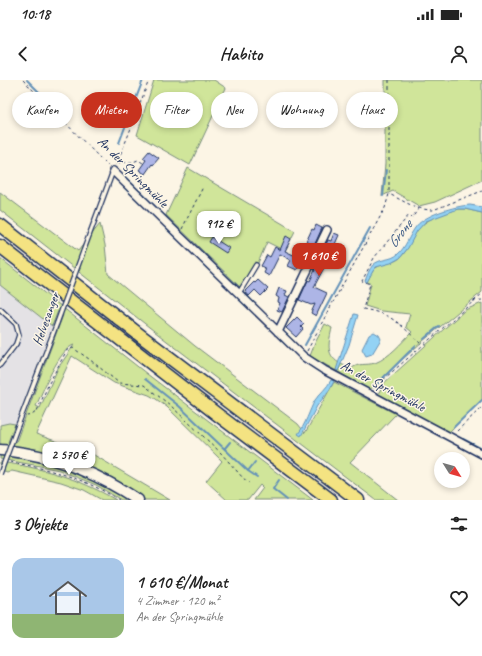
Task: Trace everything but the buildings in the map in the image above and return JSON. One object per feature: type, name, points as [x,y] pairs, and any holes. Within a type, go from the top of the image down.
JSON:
[{"type":"highway","points":[[0,225],[154,345],[358,500]]},
{"type":"highway","points":[[0,246],[331,500]]},
{"type":"main road","points":[[0,450],[62,461],[96,476],[138,500]]},
{"type":"street","name":"An der Springmühle","points":[[113,171],[304,356],[324,370],[482,454]]},
{"type":"street","points":[[278,332],[327,230]]},
{"type":"lane","name":"Helvesanger","points":[[0,474],[113,171]]},
{"type":"lane","points":[[239,293],[256,265]]},
{"type":"lane","points":[[0,309],[16,324],[20,334],[16,344],[0,365]]},
{"type":"path","name":"An der Springmühle","points":[[23,80],[113,171]]},
{"type":"path","points":[[113,171],[149,80]]},
{"type":"path","points":[[304,356],[385,208],[389,194],[389,80]]},
{"type":"path","points":[[116,163],[133,162],[138,160],[143,163]]},
{"type":"path","points":[[179,235],[203,187]]},
{"type":"path","points":[[389,194],[419,208],[433,210],[482,191]]},
{"type":"path","points":[[419,208],[412,218],[409,216],[374,258],[362,281],[370,284],[363,309],[382,313],[392,318],[401,324],[422,345]]},
{"type":"path","points":[[374,396],[385,378],[472,301],[482,294]]},
{"type":"path","points":[[472,301],[482,300]]},
{"type":"path","points":[[21,418],[32,415],[37,411],[60,362],[67,350],[73,348],[120,383],[144,385],[165,401],[220,452],[242,478],[249,483]]},
{"type":"path","points":[[450,437],[482,407]]},
{"type":"path","points":[[7,461],[60,472],[94,485],[119,500]]},
{"type":"shaded area","points":[[0,285],[52,326],[15,424],[9,423],[0,425]]},
{"type":"green space","points":[[154,80],[214,80],[226,88],[224,92],[211,92],[211,120],[190,165],[137,135],[139,128],[142,128],[142,119],[150,93],[150,128],[203,128],[203,92],[150,92]]},
{"type":"green space","points":[[385,80],[482,80],[482,180],[435,202],[419,206],[393,191],[382,196],[385,164],[385,128],[398,128],[398,92],[385,92]]},
{"type":"green space","points":[[188,168],[295,231],[285,251],[267,242],[258,263],[254,264],[240,287],[166,215]]},
{"type":"green space","points":[[0,192],[78,251],[100,224],[105,245],[108,274],[195,346],[298,424],[305,433],[334,382],[396,414],[350,462],[398,500],[376,500],[163,338],[0,210]]},
{"type":"green space","points":[[458,209],[482,213],[482,292],[423,341],[384,376],[375,388],[372,387],[370,390],[310,356],[325,324],[332,328],[329,347],[332,356],[339,363],[336,370],[338,371],[341,364],[351,369],[359,365],[375,363],[386,357],[399,345],[412,332],[406,327],[410,314],[381,311],[365,306],[371,284],[367,282],[376,268],[400,258],[407,249],[416,232],[424,223],[435,217]]},
{"type":"green space","points":[[0,258],[147,374],[313,500],[254,500],[263,488],[260,485],[248,500],[227,500],[206,481],[222,461],[167,407],[149,395],[114,383],[72,356],[36,434],[94,455],[170,500],[145,500],[133,492],[0,446],[0,425],[9,423],[15,424],[8,442],[16,442],[63,315],[58,311],[52,326],[0,285]],"holes":[[[74,345],[58,368],[40,408],[36,406],[57,362],[68,348]]]},
{"type":"green space","points":[[482,303],[482,400],[449,432],[378,394],[384,383],[465,310]]},
{"type":"green space","points":[[0,454],[38,460],[74,471],[102,483],[130,500],[121,500],[96,485],[59,470],[0,459]]},
{"type":"green space","points":[[0,462],[31,467],[60,475],[102,492],[116,500],[102,500],[84,490],[61,482],[12,471],[7,473],[0,470]]},
{"type":"water","points":[[470,205],[482,207],[482,213],[458,209],[426,221],[417,231],[408,248],[400,258],[391,263],[376,267],[367,282],[365,281],[373,265],[379,261],[392,258],[398,254],[419,223],[432,215],[448,209]]},
{"type":"water","points":[[354,314],[358,315],[349,345],[338,371],[336,370]]},
{"type":"water","points":[[374,332],[379,335],[381,339],[372,354],[366,356],[362,349],[369,335]]},
{"type":"water","points":[[331,380],[334,381],[330,389],[317,406],[301,436],[298,434],[315,400],[328,386]]},
{"type":"waterway","points":[[27,80],[39,92]]},
{"type":"waterway","points":[[119,143],[143,80]]},
{"type":"waterway","points":[[383,196],[386,170]]},
{"type":"waterway","points":[[125,177],[180,231]]},
{"type":"waterway","points":[[305,345],[370,228]]},
{"type":"waterway","points":[[181,232],[209,259]]},
{"type":"waterway","points":[[215,265],[238,287]]},
{"type":"waterway","points":[[244,293],[250,299]]},
{"type":"waterway","points":[[424,339],[439,326]]},
{"type":"waterway","points":[[374,387],[415,346]]},
{"type":"waterway","points":[[145,379],[179,406],[248,471]]},
{"type":"waterway","points":[[454,427],[482,400]]},
{"type":"waterway","points":[[463,439],[482,449]]},
{"type":"waterway","points":[[225,448],[230,442]]},
{"type":"waterway","points":[[255,462],[248,471],[257,477]]},
{"type":"waterway","points":[[279,480],[273,489],[287,500]]},
{"type":"water label","name":"Grone","points":[[400,234]]}]
